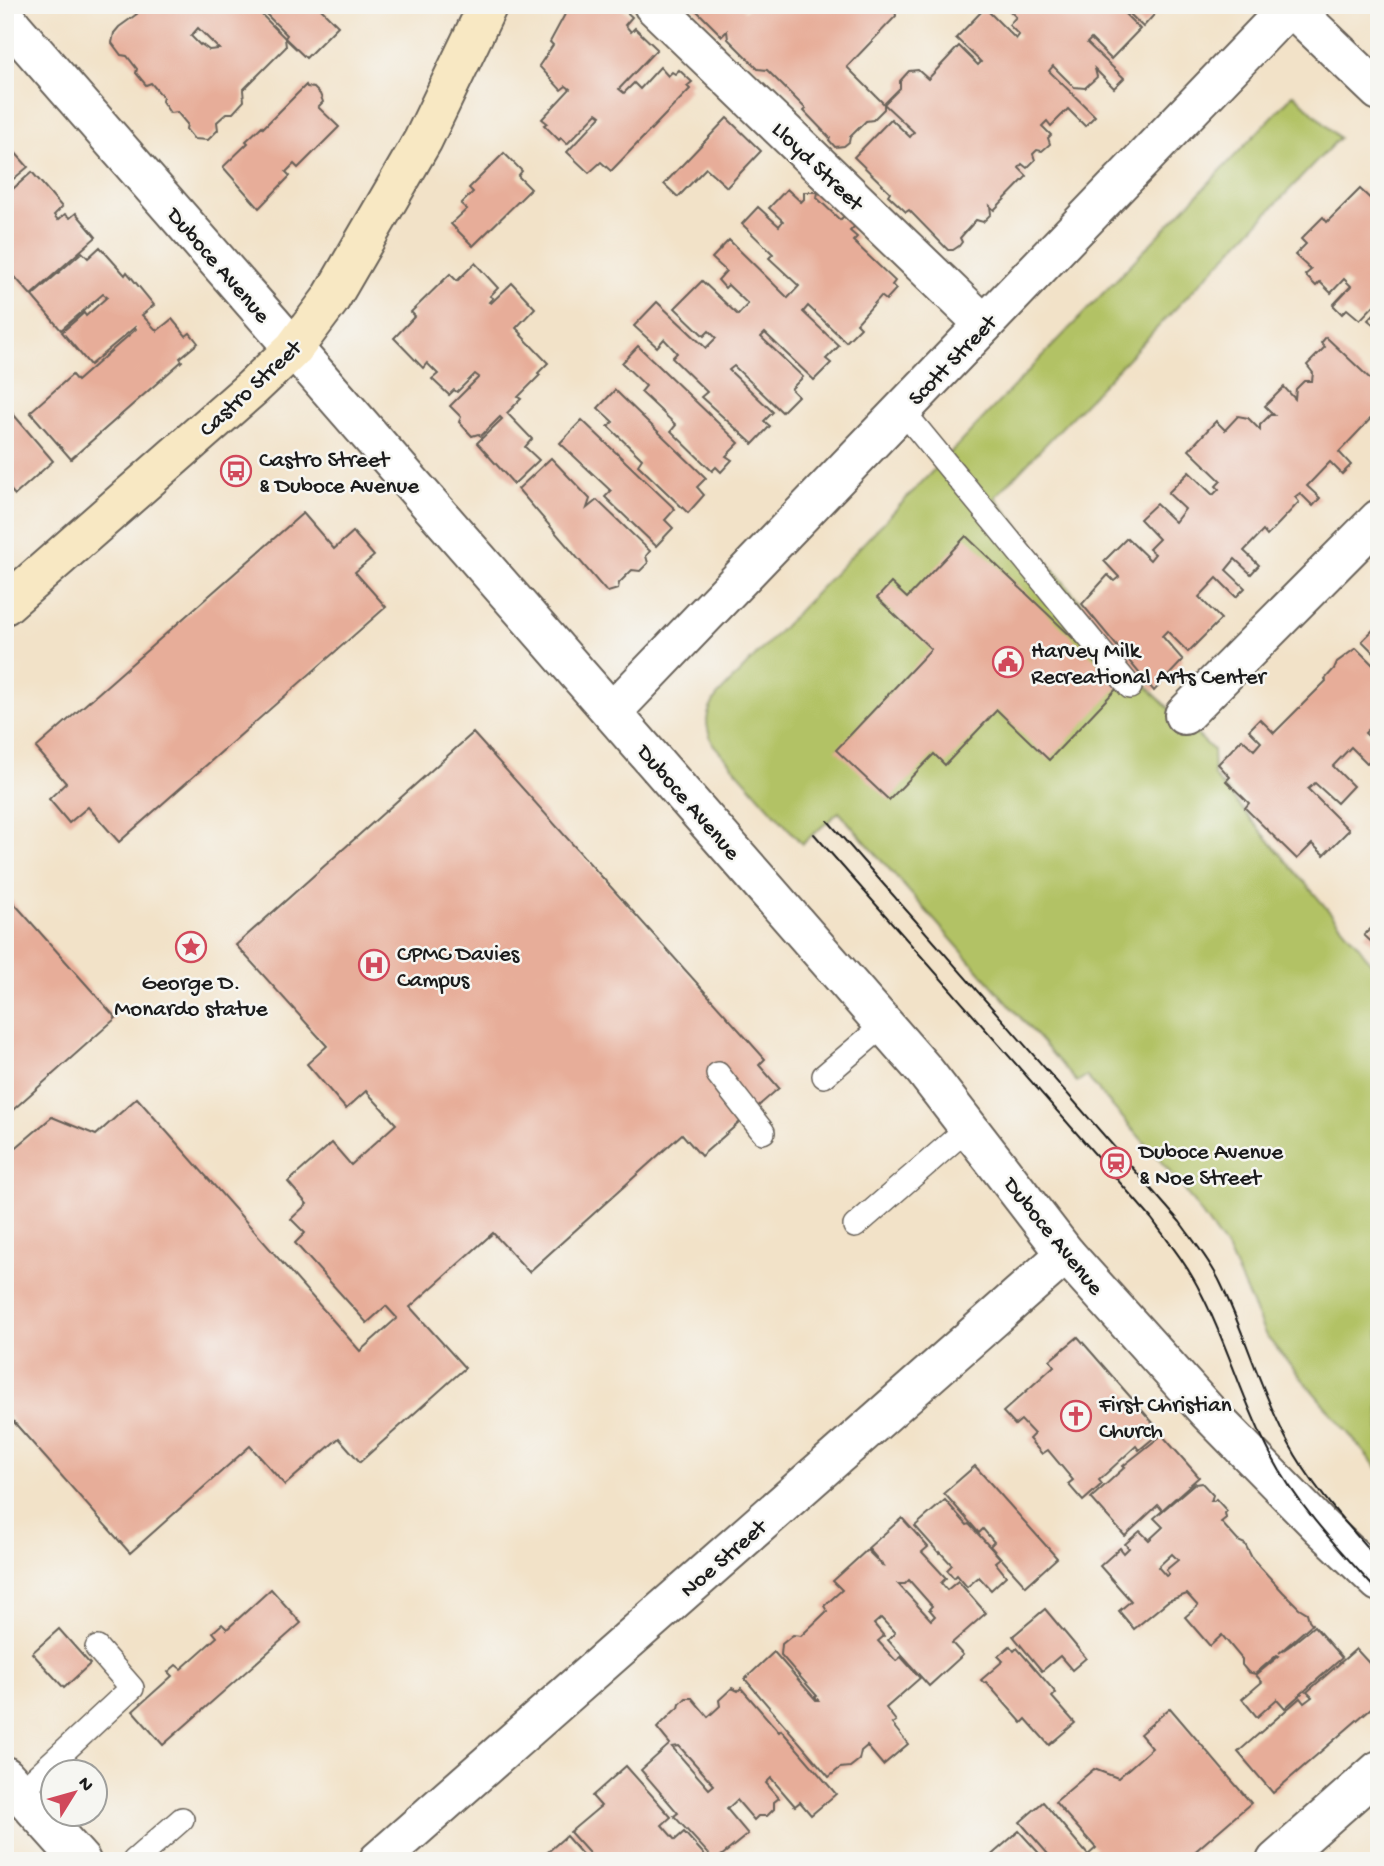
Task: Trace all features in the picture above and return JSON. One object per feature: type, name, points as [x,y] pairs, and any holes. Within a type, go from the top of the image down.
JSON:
[{"type":"main road","name":"Castro Street","points":[[5,606],[294,348],[330,300],[411,160],[488,5]]},
{"type":"street","name":"Lloyd Street","points":[[653,5],[984,324]]},
{"type":"street","name":"Scott Street","points":[[612,712],[1290,5]]},
{"type":"street","points":[[1290,5],[1379,91]]},
{"type":"street","name":"Duboce Avenue","points":[[15,20],[294,348],[925,1070],[1066,1254],[1207,1411],[1321,1527],[1379,1581]]},
{"type":"street","points":[[1184,715],[1379,519]]},
{"type":"street","name":"Noe Street","points":[[377,1861],[1066,1254]]},
{"type":"street","points":[[1276,1861],[1379,1770]]},
{"type":"street","points":[[13,1784],[81,1861]]},
{"type":"lane","points":[[902,410],[1130,687]]},
{"type":"lane","points":[[824,1076],[885,1024]]},
{"type":"lane","points":[[718,1074],[763,1132]]},
{"type":"lane","points":[[855,1226],[969,1127]]},
{"type":"lane","points":[[13,1784],[132,1688],[97,1648]]},
{"type":"lane","points":[[134,1861],[182,1819]]},
{"type":"green space","points":[[1294,94],[1339,138],[995,497],[1154,694],[1213,750],[1214,776],[1358,945],[1379,974],[1379,1470],[1266,1336],[1228,1251],[1178,1181],[1086,1076],[1077,1082],[839,812],[802,844],[713,744],[707,725],[708,714],[717,696]]},
{"type":"building","points":[[138,5],[252,5],[285,38],[286,47],[243,90],[244,101],[233,113],[227,113],[217,122],[218,130],[208,140],[194,139],[177,112],[170,113],[162,101],[163,97],[151,83],[146,85],[127,56],[121,55],[112,43],[114,33],[119,27],[137,14],[133,10]],"holes":[[[198,28],[219,49],[209,50],[191,36]]]},
{"type":"building","points":[[257,5],[317,5],[338,26],[306,58]]},
{"type":"building","points":[[570,5],[619,5],[632,17],[625,25],[631,32],[635,28],[657,49],[619,89],[624,93],[634,83],[640,89],[660,67],[668,76],[679,70],[692,82],[687,86],[690,89],[611,171],[601,162],[589,173],[567,152],[601,116],[597,113],[567,144],[544,125],[547,123],[542,119],[570,89],[566,86],[561,90],[539,66],[553,45],[550,42]]},
{"type":"building","points":[[691,5],[739,5],[745,11],[751,5],[892,5],[896,16],[847,67],[884,104],[884,109],[873,120],[866,121],[844,146],[835,147],[804,111],[806,109],[767,70],[758,69],[728,39],[727,31],[722,36]]},
{"type":"building","points":[[1004,5],[1116,5],[1140,29],[1111,59],[1091,39],[1087,43],[1124,78],[1114,88],[1095,69],[1097,77],[1085,88],[1074,87],[1053,66],[1049,71],[1095,116],[1085,126],[1068,109],[1051,126],[1047,121],[1042,126],[1051,135],[1048,138],[1050,144],[1033,154],[1035,160],[1027,168],[1022,164],[1019,168],[1027,176],[994,210],[990,206],[991,214],[983,222],[976,220],[960,238],[962,242],[959,246],[948,250],[909,210],[906,212],[888,195],[890,192],[854,157],[891,119],[910,137],[914,132],[884,104],[900,88],[900,81],[909,71],[918,70],[928,79],[959,46],[978,65],[981,62],[956,38],[985,8],[1016,39],[1019,35],[1009,25],[1016,17]]},
{"type":"building","points":[[1121,5],[1163,5],[1143,27]]},
{"type":"building","points":[[306,85],[320,94],[323,102],[318,107],[339,127],[298,168],[294,164],[286,172],[290,176],[259,208],[223,167],[248,143],[246,141]]},
{"type":"building","points":[[727,118],[761,151],[727,187],[706,168],[678,197],[664,184]]},
{"type":"building","points":[[5,141],[28,167],[5,186]]},
{"type":"building","points":[[504,153],[522,171],[518,176],[531,189],[473,246],[451,224],[467,209],[461,204],[473,192],[469,188]]},
{"type":"building","points":[[32,172],[62,207],[54,215],[58,220],[65,214],[70,218],[76,213],[96,237],[31,295],[15,277],[5,274],[5,196]]},
{"type":"building","points":[[787,189],[801,202],[804,192],[818,192],[817,198],[840,220],[844,216],[855,226],[850,231],[857,237],[853,241],[895,281],[892,285],[896,289],[886,300],[881,296],[857,323],[861,327],[846,342],[808,306],[803,312],[839,346],[826,359],[831,363],[814,380],[765,333],[761,337],[803,377],[791,389],[798,396],[782,412],[734,366],[729,370],[773,412],[764,421],[770,426],[753,444],[701,397],[707,392],[672,358],[677,353],[664,339],[657,347],[634,326],[657,302],[706,348],[716,338],[709,331],[704,336],[675,308],[702,281],[738,315],[748,304],[728,285],[725,288],[718,280],[726,271],[712,258],[729,240],[788,298],[799,286],[769,258],[773,254],[742,224],[758,207],[779,226],[783,221],[769,208]]},
{"type":"building","points":[[1360,189],[1379,207],[1379,300],[1360,320],[1347,309],[1342,314],[1333,305],[1351,286],[1344,279],[1331,293],[1320,282],[1316,286],[1305,275],[1311,270],[1295,255],[1306,244],[1301,239],[1323,217],[1327,222]]},
{"type":"building","points":[[100,247],[125,275],[127,272],[154,305],[142,315],[157,331],[172,319],[186,336],[190,333],[198,343],[180,358],[182,361],[71,459],[30,412],[72,375],[77,381],[136,329],[135,327],[90,365],[62,332],[84,313],[86,316],[107,297],[103,294],[61,330],[32,296],[82,252],[88,258]]},
{"type":"building","points":[[475,263],[498,288],[490,296],[493,298],[489,302],[512,283],[535,308],[516,328],[548,363],[507,413],[532,439],[525,447],[539,460],[514,484],[477,443],[502,419],[500,417],[481,436],[472,436],[459,422],[461,417],[450,406],[479,377],[475,374],[457,392],[454,390],[449,395],[432,379],[438,374],[427,363],[423,368],[394,338],[415,316],[411,312],[450,274],[457,281]]},
{"type":"building","points":[[1379,309],[1379,329],[1368,320]]},
{"type":"building","points":[[1326,337],[1379,387],[1379,413],[1377,412],[1339,452],[1351,465],[1342,474],[1330,462],[1307,486],[1320,498],[1313,506],[1300,493],[1295,497],[1299,502],[1267,536],[1263,531],[1244,551],[1259,565],[1251,574],[1235,559],[1226,570],[1245,588],[1236,597],[1217,578],[1199,597],[1221,619],[1188,652],[1167,631],[1162,636],[1183,660],[1154,691],[1082,604],[1108,575],[1114,581],[1119,577],[1104,561],[1127,538],[1150,560],[1155,554],[1149,549],[1159,539],[1140,519],[1156,504],[1175,522],[1185,509],[1168,493],[1189,472],[1213,495],[1219,489],[1216,486],[1221,481],[1189,450],[1216,421],[1225,430],[1238,416],[1248,418],[1260,430],[1260,425],[1270,415],[1274,415],[1265,406],[1284,387],[1295,399],[1296,389],[1304,381],[1312,381],[1313,373],[1307,365],[1325,347],[1321,343]]},
{"type":"building","points":[[638,346],[739,443],[726,456],[732,460],[721,472],[716,467],[712,471],[671,431],[676,425],[641,392],[646,386],[622,363]]},
{"type":"building","points":[[615,390],[706,478],[697,487],[704,495],[688,513],[638,465],[642,459],[608,426],[613,422],[598,408]]},
{"type":"building","points":[[8,408],[53,461],[15,495],[5,484],[5,410]]},
{"type":"building","points":[[582,420],[675,509],[665,520],[673,528],[656,546],[605,497],[611,491],[560,443]]},
{"type":"building","points":[[551,458],[590,499],[587,508],[597,500],[650,551],[646,556],[648,563],[640,571],[632,570],[619,583],[618,589],[608,592],[605,590],[518,489]]},
{"type":"building","points":[[303,513],[334,549],[353,532],[374,556],[355,572],[386,607],[119,842],[88,807],[69,823],[49,799],[66,783],[36,748]]},
{"type":"building","name":"Harvey Milk Recreational Arts Center","points":[[966,536],[1121,684],[1049,760],[997,710],[945,765],[934,754],[889,800],[836,750],[931,649],[877,598],[891,583],[907,598]]},
{"type":"building","points":[[1379,624],[1379,658],[1362,641]]},
{"type":"building","points":[[1356,648],[1379,671],[1379,733],[1372,726],[1365,733],[1379,746],[1379,752],[1367,763],[1351,747],[1333,766],[1353,786],[1337,803],[1315,783],[1308,789],[1349,830],[1324,855],[1312,844],[1297,859],[1245,808],[1249,803],[1226,781],[1230,777],[1218,764],[1242,739],[1254,750],[1261,742],[1249,730],[1260,719],[1274,733],[1326,681],[1337,662]]},
{"type":"building","points":[[473,733],[765,1059],[759,1065],[779,1088],[701,1156],[682,1134],[529,1272],[493,1233],[410,1307],[465,1368],[360,1462],[339,1438],[285,1485],[250,1446],[130,1553],[5,1412],[5,1157],[52,1117],[96,1135],[137,1098],[360,1351],[397,1318],[386,1306],[367,1323],[295,1243],[305,1233],[291,1219],[307,1204],[288,1182],[332,1143],[351,1165],[396,1124],[366,1091],[346,1109],[307,1064],[327,1046],[236,945]]},
{"type":"building","points":[[5,893],[116,1018],[5,1117]]},
{"type":"building","points":[[1379,921],[1379,949],[1364,935]]},
{"type":"building","name":"First Christian Church","points":[[1078,1337],[1161,1432],[1139,1450],[1136,1446],[1099,1480],[1102,1484],[1083,1501],[1068,1484],[1073,1480],[1048,1450],[1042,1454],[1029,1439],[1034,1434],[1021,1420],[1015,1425],[1003,1412],[1054,1366],[1050,1360]]},
{"type":"building","points":[[1162,1435],[1199,1477],[1162,1510],[1158,1505],[1125,1536],[1091,1498],[1125,1467],[1123,1466]]},
{"type":"building","points":[[975,1466],[1057,1558],[1026,1586],[990,1546],[994,1542],[983,1529],[979,1533],[944,1493]]},
{"type":"building","points":[[1195,1483],[1202,1483],[1213,1495],[1211,1501],[1216,1499],[1227,1511],[1226,1518],[1221,1522],[1238,1541],[1245,1544],[1252,1558],[1283,1592],[1307,1613],[1312,1624],[1279,1653],[1314,1626],[1342,1658],[1285,1708],[1277,1699],[1257,1717],[1242,1699],[1262,1682],[1256,1675],[1279,1656],[1255,1674],[1248,1672],[1242,1665],[1242,1659],[1222,1635],[1210,1646],[1185,1617],[1198,1606],[1187,1594],[1168,1601],[1134,1629],[1119,1611],[1131,1601],[1100,1566],[1120,1548],[1124,1553],[1129,1548],[1125,1544],[1140,1531],[1149,1540],[1163,1527],[1154,1518]],"holes":[[[1172,1554],[1178,1560],[1166,1570],[1169,1574],[1166,1576],[1158,1567]]]},
{"type":"building","points":[[945,1500],[1000,1558],[995,1562],[1006,1576],[991,1590],[979,1577],[967,1587],[957,1575],[954,1578],[947,1570],[952,1565],[915,1526]]},
{"type":"building","points":[[902,1518],[928,1547],[922,1552],[946,1578],[941,1583],[947,1590],[958,1581],[986,1613],[952,1643],[963,1655],[929,1686],[888,1640],[895,1633],[881,1618],[874,1624],[884,1636],[878,1641],[896,1661],[901,1657],[920,1678],[886,1708],[896,1721],[892,1724],[908,1744],[883,1765],[867,1746],[861,1751],[859,1760],[850,1767],[840,1768],[829,1777],[745,1679],[774,1652],[818,1700],[781,1655],[782,1644],[793,1635],[801,1636],[827,1611],[824,1606],[842,1590],[833,1581],[867,1550],[884,1567],[868,1548]],"holes":[[[909,1580],[932,1606],[929,1609],[935,1616],[931,1620],[898,1584],[905,1584]]]},
{"type":"building","points":[[271,1589],[301,1623],[163,1745],[133,1711],[172,1676],[168,1672],[176,1665],[181,1669],[217,1637],[213,1632],[222,1624],[227,1629]]},
{"type":"building","points":[[1045,1609],[1086,1658],[1072,1670],[1060,1656],[1042,1671],[1013,1636]]},
{"type":"building","points":[[59,1629],[90,1664],[64,1688],[32,1653]]},
{"type":"building","points":[[1010,1646],[1014,1651],[1017,1648],[1056,1693],[1052,1697],[1075,1723],[1049,1745],[1026,1719],[1022,1723],[986,1682],[981,1680],[1003,1661],[998,1656]]},
{"type":"building","points":[[1356,1649],[1379,1674],[1379,1701],[1273,1793],[1238,1752],[1300,1698],[1304,1703],[1312,1697],[1307,1692]]},
{"type":"building","points":[[732,1688],[738,1691],[741,1688],[836,1794],[811,1815],[800,1802],[795,1806],[771,1778],[766,1783],[779,1798],[774,1802],[774,1809],[767,1816],[758,1816],[754,1820],[737,1800],[727,1809],[748,1834],[715,1861],[674,1816],[678,1813],[641,1770],[670,1744],[657,1728],[686,1698],[692,1698],[708,1717],[720,1706],[719,1700]],"holes":[[[679,1746],[714,1785],[709,1789],[672,1747]]]},
{"type":"building","points":[[1170,1708],[1251,1803],[1184,1861],[1054,1861],[1020,1822],[1043,1802],[1088,1855],[1096,1848],[1055,1802],[1094,1769],[1118,1778],[1152,1748],[1140,1734]]},
{"type":"building","points":[[626,1766],[671,1817],[662,1825],[675,1840],[684,1832],[710,1861],[596,1861],[570,1832],[601,1806],[592,1796]]},
{"type":"building","points":[[1019,1831],[1046,1861],[988,1861],[987,1859]]},
{"type":"building","points":[[566,1836],[588,1861],[544,1861],[541,1858]]},
{"type":"tram line","points":[[828,821],[1180,1222],[1221,1284],[1270,1404],[1297,1458],[1330,1504],[1379,1561]]},
{"type":"tram line","points":[[814,834],[1165,1236],[1201,1293],[1252,1415],[1282,1474],[1320,1527],[1379,1593]]},
{"type":"place","name":"Castro Street & Duboce Avenue","points":[[236,471]]},
{"type":"place","name":"Harvey Milk Recreational Arts Center","points":[[1008,662]]},
{"type":"place","name":"George D. Monardo statue","points":[[191,947]]},
{"type":"place","name":"CPMC Davies Campus","points":[[374,965]]},
{"type":"place","name":"Duboce Avenue & Noe Street","points":[[1116,1163]]},
{"type":"place","name":"First Christian Church","points":[[1076,1416]]}]
